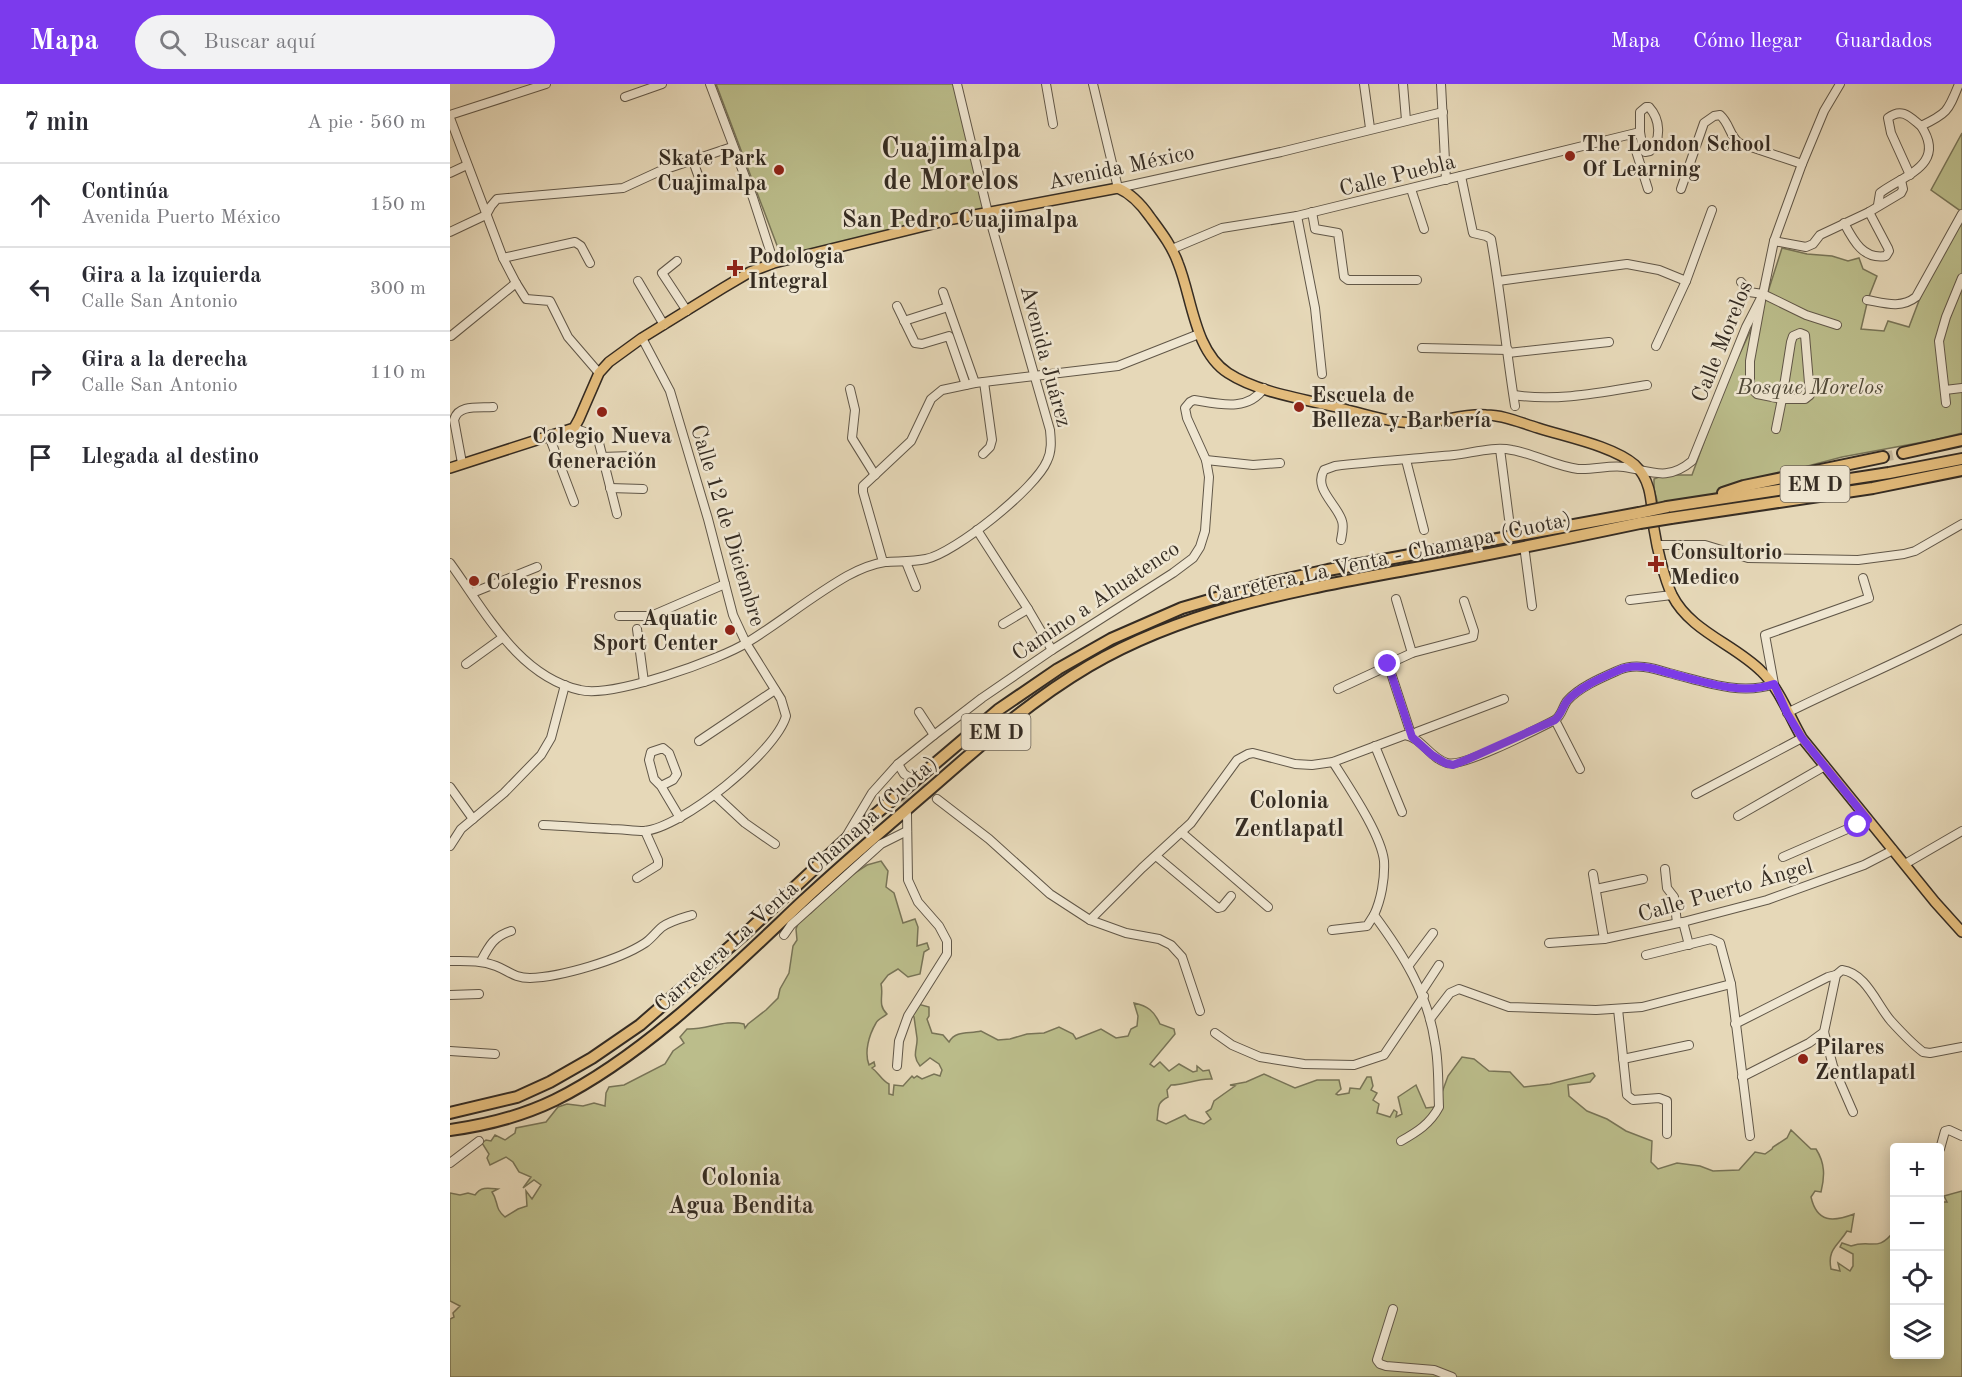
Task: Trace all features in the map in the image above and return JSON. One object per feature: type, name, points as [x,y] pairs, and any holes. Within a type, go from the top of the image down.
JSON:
[{"type":"highway","points":[[1903,453],[1962,440]]},
{"type":"highway","points":[[1702,501],[1743,486],[1883,457]]},
{"type":"highway","name":"Carretera La Venta - Chamapa (Cuota)","points":[[1669,512],[1702,501],[1889,473],[1962,459]]},
{"type":"highway","name":"Carretera La Venta - Chamapa (Cuota)","points":[[450,1113],[517,1097],[550,1082],[592,1058],[640,1025],[748,931],[844,841],[998,710],[1083,654],[1147,622],[1221,596],[1328,570],[1669,512],[1873,488],[1962,470]]},
{"type":"highway","name":"Carretera La Venta - Chamapa (Cuota)","points":[[450,1130],[489,1124],[523,1113],[555,1100],[597,1076],[651,1037],[695,1000],[835,872],[1011,719],[1066,681],[1114,652],[1192,619],[1270,597],[1523,548],[1639,518]]},
{"type":"main road","name":"Avenida México","points":[[574,428],[598,373],[609,362],[642,338],[750,272],[774,262],[839,246],[988,213],[1118,188]]},
{"type":"main road","points":[[1118,188],[1128,192],[1136,200],[1172,249],[1181,269],[1199,334],[1209,352],[1227,373],[1264,388],[1388,420],[1416,423],[1477,415],[1508,418],[1579,440],[1616,454],[1634,464],[1649,486],[1658,545],[1672,595],[1689,618],[1745,657],[1774,684],[1787,713],[1802,738],[1962,932]]},
{"type":"main road","points":[[450,468],[574,428]]},
{"type":"street","points":[[546,84],[450,117],[502,258],[526,299],[550,301],[568,337],[598,373]]},
{"type":"street","points":[[625,97],[662,84]]},
{"type":"street","points":[[710,84],[774,262]]},
{"type":"street","name":"Avenida Juárez","points":[[450,564],[502,638],[549,678],[581,691],[597,692],[644,682],[694,665],[746,643],[848,576],[883,562],[925,560],[939,555],[977,530],[1029,486],[1047,461],[1051,443],[1050,430],[988,213],[957,84]]},
{"type":"street","points":[[1046,84],[1053,124]]},
{"type":"street","points":[[1093,84],[1118,188]]},
{"type":"street","points":[[1364,84],[1370,129]]},
{"type":"street","points":[[1403,84],[1406,120]]},
{"type":"street","points":[[1441,84],[1446,180]]},
{"type":"street","name":"Calle Morelos","points":[[1341,540],[1341,520],[1322,487],[1321,475],[1329,467],[1500,449],[1512,450],[1576,468],[1598,469],[1615,466],[1653,474],[1672,472],[1683,468],[1692,460],[1746,327],[1763,294],[1774,241],[1802,164],[1824,111],[1840,84]]},
{"type":"street","points":[[1922,126],[1943,115],[1950,106],[1959,84]]},
{"type":"street","points":[[1649,107],[1659,126],[1657,140],[1650,151],[1643,150],[1640,132],[1640,112],[1649,107]]},
{"type":"street","name":"Avenida México","points":[[1118,188],[1281,152],[1443,112]]},
{"type":"street","points":[[1774,241],[1806,247],[1813,244],[1820,235],[1869,212],[1901,193],[1903,189],[1901,180],[1910,175],[1923,165],[1929,150],[1928,138],[1922,126],[1902,112],[1896,113],[1888,118],[1889,126],[1910,175]]},
{"type":"street","points":[[1681,189],[1704,123],[1714,116],[1720,115],[1724,119],[1733,138],[1739,143],[1802,164]]},
{"type":"street","name":"Calle Puebla","points":[[1172,249],[1222,228],[1312,213],[1640,132]]},
{"type":"street","points":[[1631,135],[1648,189]]},
{"type":"street","points":[[450,232],[486,216],[497,200],[623,188],[660,171],[732,147]]},
{"type":"street","points":[[693,161],[702,186]]},
{"type":"street","points":[[450,172],[467,165]]},
{"type":"street","points":[[1461,176],[1472,229],[1476,235],[1491,239],[1515,406]]},
{"type":"street","points":[[1411,189],[1424,230]]},
{"type":"street","points":[[1656,346],[1686,281],[1712,210]]},
{"type":"street","points":[[1844,223],[1859,249],[1884,257],[1889,251],[1869,212]]},
{"type":"street","points":[[1312,213],[1315,229],[1338,233],[1344,277],[1348,280],[1417,280]]},
{"type":"street","points":[[1866,300],[1903,305],[1916,297],[1962,214]]},
{"type":"street","points":[[1297,216],[1315,308],[1322,374]]},
{"type":"street","points":[[502,258],[575,242],[590,263]]},
{"type":"street","points":[[677,261],[662,273],[687,310]]},
{"type":"street","points":[[1498,281],[1627,264],[1659,270],[1686,281]]},
{"type":"street","points":[[1946,404],[1939,341],[1962,278]]},
{"type":"street","points":[[638,281],[664,325]]},
{"type":"street","points":[[452,336],[516,282]]},
{"type":"street","points":[[1741,282],[1749,292],[1763,294],[1806,315],[1837,325]]},
{"type":"street","points":[[943,292],[975,383]]},
{"type":"street","points":[[1763,294],[1749,374],[1750,387],[1757,394],[1782,399],[1805,399],[1810,395],[1805,335],[1800,333],[1793,336],[1791,342],[1782,399],[1776,429]]},
{"type":"street","points":[[897,306],[912,340],[918,344],[949,336],[966,385]]},
{"type":"street","points":[[904,321],[948,307]]},
{"type":"street","points":[[883,562],[863,492],[865,482],[911,441],[931,399],[942,390],[975,383],[1118,366],[1199,334]]},
{"type":"street","name":"Calle 12 de Diciembre","points":[[543,825],[645,831],[680,818],[715,795],[773,740],[784,725],[786,716],[785,707],[746,643],[733,615],[708,519],[670,391],[642,338]]},
{"type":"street","points":[[1422,348],[1508,351],[1610,342]]},
{"type":"street","points":[[983,454],[990,447],[992,440],[984,382]]},
{"type":"street","points":[[1514,395],[1536,399],[1647,385]]},
{"type":"street","name":"Camino a Ahuatenco","points":[[844,841],[872,793],[898,764],[982,698],[1193,558],[1200,547],[1205,531],[1209,489],[1206,460],[1185,411],[1188,404],[1194,400],[1232,405],[1248,402],[1258,397],[1264,388]]},
{"type":"street","points":[[1945,390],[1962,388]]},
{"type":"street","points":[[850,389],[855,410],[852,438],[875,475]]},
{"type":"street","points":[[462,463],[455,415],[462,409],[493,406]]},
{"type":"street","points":[[574,428],[596,438],[617,513]]},
{"type":"street","points":[[549,436],[574,502]]},
{"type":"street","points":[[1500,449],[1509,519]]},
{"type":"street","points":[[601,457],[632,456]]},
{"type":"street","points":[[1206,460],[1253,465],[1280,463]]},
{"type":"street","points":[[1406,460],[1425,530]]},
{"type":"street","points":[[610,488],[643,489]]},
{"type":"street","points":[[1658,545],[1705,545],[1748,558],[1858,560],[1904,554],[1962,524]]},
{"type":"street","points":[[977,530],[1052,650]]},
{"type":"street","points":[[1525,553],[1532,606]]},
{"type":"street","points":[[906,562],[916,587]]},
{"type":"street","points":[[472,593],[537,567]]},
{"type":"street","points":[[1388,666],[1412,737],[1432,755],[1453,765],[1555,720],[1560,717],[1568,700],[1620,669],[1648,667],[1736,688],[1761,689],[1774,684],[1765,635],[1869,598],[1863,578]]},
{"type":"street","points":[[619,616],[651,616],[724,584]]},
{"type":"street","points":[[1630,600],[1672,595]]},
{"type":"street","points":[[1396,599],[1412,653]]},
{"type":"street","points":[[1338,689],[1412,653],[1473,637],[1474,631],[1464,601]]},
{"type":"street","points":[[1003,624],[1028,609]]},
{"type":"street","points":[[637,629],[644,682]]},
{"type":"street","points":[[1787,713],[1962,629]]},
{"type":"street","points":[[465,664],[502,638]]},
{"type":"street","points":[[450,846],[462,829],[504,793],[541,755],[551,738],[565,685]]},
{"type":"street","points":[[699,741],[775,690]]},
{"type":"street","points":[[1090,920],[1191,823],[1237,760],[1248,754],[1258,753],[1295,764],[1312,765],[1333,762],[1398,736],[1412,737],[1417,732],[1504,699]]},
{"type":"street","points":[[919,712],[934,735]]},
{"type":"street","points":[[1555,720],[1580,769]]},
{"type":"street","points":[[1696,794],[1802,738]]},
{"type":"street","points":[[1375,746],[1402,812]]},
{"type":"street","points":[[661,786],[673,780],[677,774],[669,753],[663,748],[654,750],[649,756],[654,779],[661,786],[680,818]]},
{"type":"street","points":[[1332,930],[1363,927],[1370,923],[1381,894],[1384,860],[1371,826],[1333,762]]},
{"type":"street","points":[[898,764],[907,779]]},
{"type":"street","points":[[1738,816],[1825,766]]},
{"type":"street","points":[[450,787],[473,819]]},
{"type":"street","points":[[715,795],[745,823],[775,844]]},
{"type":"street","points":[[937,799],[989,839],[1050,894],[1090,920],[1126,933],[1159,939],[1171,945],[1182,957],[1200,1011]]},
{"type":"street","points":[[897,1066],[899,1041],[908,1016],[946,954],[947,941],[939,926],[918,902],[908,880],[907,814]]},
{"type":"street","points":[[1783,857],[1868,820]]},
{"type":"street","points":[[637,878],[658,865],[645,831]]},
{"type":"street","points":[[784,936],[791,925],[881,844],[907,831]]},
{"type":"street","points":[[1905,864],[1962,831]]},
{"type":"street","points":[[1181,832],[1268,907]]},
{"type":"street","name":"Calle Puerto Ángel","points":[[1549,943],[1680,922],[1767,900],[1864,865],[1893,850]]},
{"type":"street","points":[[1156,856],[1218,908],[1222,908],[1231,896]]},
{"type":"street","points":[[1665,870],[1667,888],[1674,897],[1689,945]]},
{"type":"street","points":[[1593,874],[1603,935]]},
{"type":"street","points":[[1596,889],[1643,879]]},
{"type":"street","points":[[450,961],[481,961],[497,966],[510,975],[526,978],[542,977],[568,972],[632,949],[645,942],[663,926],[692,915]]},
{"type":"street","points":[[1374,915],[1409,965],[1423,994],[1436,1043],[1439,1107],[1422,1128],[1401,1141]]},
{"type":"street","points":[[481,961],[491,942],[497,936],[511,931]]},
{"type":"street","points":[[1409,965],[1433,933]]},
{"type":"street","points":[[1646,955],[1711,939],[1717,941],[1722,948],[1731,984],[1750,1136]]},
{"type":"street","points":[[1215,1033],[1260,1057],[1305,1064],[1354,1065],[1384,1055],[1439,965]]},
{"type":"street","points":[[1735,1024],[1842,970],[1856,976],[1890,1020],[1923,1052],[1930,1053],[1962,1047]]},
{"type":"street","points":[[1836,975],[1824,1032],[1833,1066],[1853,1112]]},
{"type":"street","points":[[1430,1019],[1450,993],[1459,989],[1509,1007],[1569,1011],[1642,1007],[1731,984]]},
{"type":"street","points":[[450,995],[479,994]]},
{"type":"street","points":[[1618,1009],[1629,1097],[1633,1100],[1659,1098],[1667,1101],[1667,1134]]},
{"type":"street","points":[[1742,1077],[1809,1043],[1824,1032]]},
{"type":"street","points":[[1623,1059],[1689,1045]]},
{"type":"street","points":[[450,1051],[495,1054]]},
{"type":"street","points":[[1942,1143],[1945,1131],[1962,1136]]},
{"type":"street","points":[[450,1163],[479,1141]]},
{"type":"street","points":[[1393,1309],[1377,1360],[1380,1364],[1426,1369],[1452,1377]]},
{"type":"green space","points":[[716,84],[956,84],[988,213],[781,256]]},
{"type":"green space","points":[[1962,133],[1962,212],[1931,190]]},
{"type":"green space","name":"Bosque Morelos","points":[[1962,214],[1962,433],[1842,457],[1739,484],[1714,495],[1658,504],[1654,479],[1664,475],[1692,475],[1723,390],[1767,295],[1782,248],[1807,254],[1832,256],[1848,261],[1859,258],[1863,269],[1877,276],[1868,299],[1861,329],[1884,331],[1888,321],[1909,327],[1931,269]]},
{"type":"green space","points":[[881,861],[888,871],[886,887],[894,893],[903,923],[915,919],[918,927],[917,946],[927,943],[929,949],[924,952],[920,974],[908,977],[898,969],[888,975],[881,984],[881,1003],[887,1014],[878,1020],[873,1028],[867,1055],[869,1065],[874,1062],[875,1066],[872,1068],[889,1084],[889,1094],[893,1095],[894,1085],[903,1086],[912,1076],[922,1079],[934,1074],[940,1076],[942,1070],[939,1064],[930,1058],[920,1066],[917,1062],[914,1017],[910,1014],[918,1004],[929,1007],[927,1019],[932,1033],[943,1035],[949,1042],[955,1036],[963,1033],[981,1031],[998,1040],[1044,1033],[1059,1027],[1073,1034],[1076,1039],[1101,1029],[1116,1038],[1128,1036],[1131,1029],[1137,1026],[1138,1016],[1134,1003],[1143,1006],[1153,1012],[1160,1024],[1174,1029],[1175,1034],[1150,1064],[1154,1067],[1160,1062],[1169,1071],[1179,1064],[1193,1072],[1197,1071],[1197,1066],[1203,1071],[1209,1070],[1212,1079],[1171,1085],[1167,1090],[1168,1097],[1162,1101],[1158,1109],[1157,1120],[1166,1124],[1185,1115],[1189,1119],[1204,1124],[1211,1119],[1206,1112],[1211,1109],[1214,1101],[1235,1086],[1230,1085],[1246,1082],[1264,1074],[1295,1088],[1317,1080],[1339,1080],[1341,1089],[1336,1094],[1338,1095],[1349,1093],[1350,1088],[1360,1089],[1367,1077],[1371,1077],[1373,1086],[1371,1090],[1377,1093],[1373,1100],[1379,1104],[1377,1113],[1390,1117],[1394,1110],[1397,1112],[1396,1117],[1402,1114],[1398,1097],[1416,1085],[1426,1108],[1434,1107],[1448,1076],[1462,1057],[1474,1059],[1489,1071],[1510,1072],[1524,1087],[1550,1084],[1593,1073],[1595,1076],[1590,1082],[1568,1085],[1569,1096],[1587,1111],[1607,1119],[1626,1131],[1652,1141],[1651,1162],[1658,1169],[1677,1163],[1700,1166],[1713,1171],[1739,1170],[1755,1152],[1765,1154],[1787,1138],[1791,1130],[1811,1149],[1816,1149],[1823,1165],[1824,1175],[1821,1192],[1815,1191],[1811,1197],[1817,1212],[1833,1219],[1854,1214],[1851,1232],[1847,1231],[1832,1252],[1831,1269],[1840,1271],[1838,1263],[1850,1271],[1853,1266],[1853,1254],[1840,1247],[1842,1243],[1851,1246],[1879,1244],[1890,1236],[1890,1359],[1944,1359],[1944,1202],[1947,1202],[1944,1196],[1962,1191],[1962,1377],[450,1377],[450,1319],[454,1317],[453,1313],[460,1306],[450,1301],[450,1193],[475,1195],[483,1189],[498,1189],[492,1192],[499,1211],[505,1217],[527,1206],[526,1191],[532,1199],[541,1185],[534,1180],[523,1188],[531,1177],[519,1172],[513,1162],[506,1157],[490,1165],[487,1158],[489,1154],[482,1143],[486,1140],[491,1141],[495,1135],[505,1140],[515,1133],[516,1128],[546,1122],[558,1107],[567,1104],[583,1106],[594,1103],[605,1106],[609,1087],[624,1085],[665,1064],[673,1051],[684,1043],[680,1037],[687,1029],[729,1023],[744,1024],[745,1028],[778,998],[789,973],[799,921],[811,913],[841,882],[867,865]]},
{"type":"tunnel","points":[[1883,457],[1903,453]]},
{"type":"tunnel","points":[[912,779],[937,799]]},
{"type":"tunnel","points":[[906,786],[907,813]]},
{"type":"place","name":"The London School Of Learning","points":[[1570,156]]},
{"type":"place","name":"Skate Park Cuajimalpa","points":[[779,170]]},
{"type":"place","name":"Podologia Integral","points":[[735,268]]},
{"type":"place","name":"Escuela de Belleza y Barbería","points":[[1299,407]]},
{"type":"place","name":"Colegio Nueva Generación","points":[[602,412]]},
{"type":"place","name":"Consultorio Medico","points":[[1656,564]]},
{"type":"place","name":"Colegio Fresnos","points":[[474,581]]},
{"type":"place","name":"Aquatic Sport Center","points":[[730,630]]},
{"type":"place","name":"Pilares Zentlapatl","points":[[1803,1059]]},
{"type":"district","name":"Cuajimalpa de Morelos","points":[[951,163]]},
{"type":"district","name":"San Pedro Cuajimalpa","points":[[960,219]]},
{"type":"district","name":"Colonia Zentlapatl","points":[[1289,814]]},
{"type":"district","name":"Colonia Agua Bendita","points":[[741,1191]]},
{"type":"route","points":[[1388,664],[1412,737],[1432,755],[1453,765],[1555,720],[1560,717],[1568,700],[1620,669],[1648,667],[1736,688],[1761,689],[1774,684],[1787,713],[1802,738],[1868,820],[1858,825]]}]
